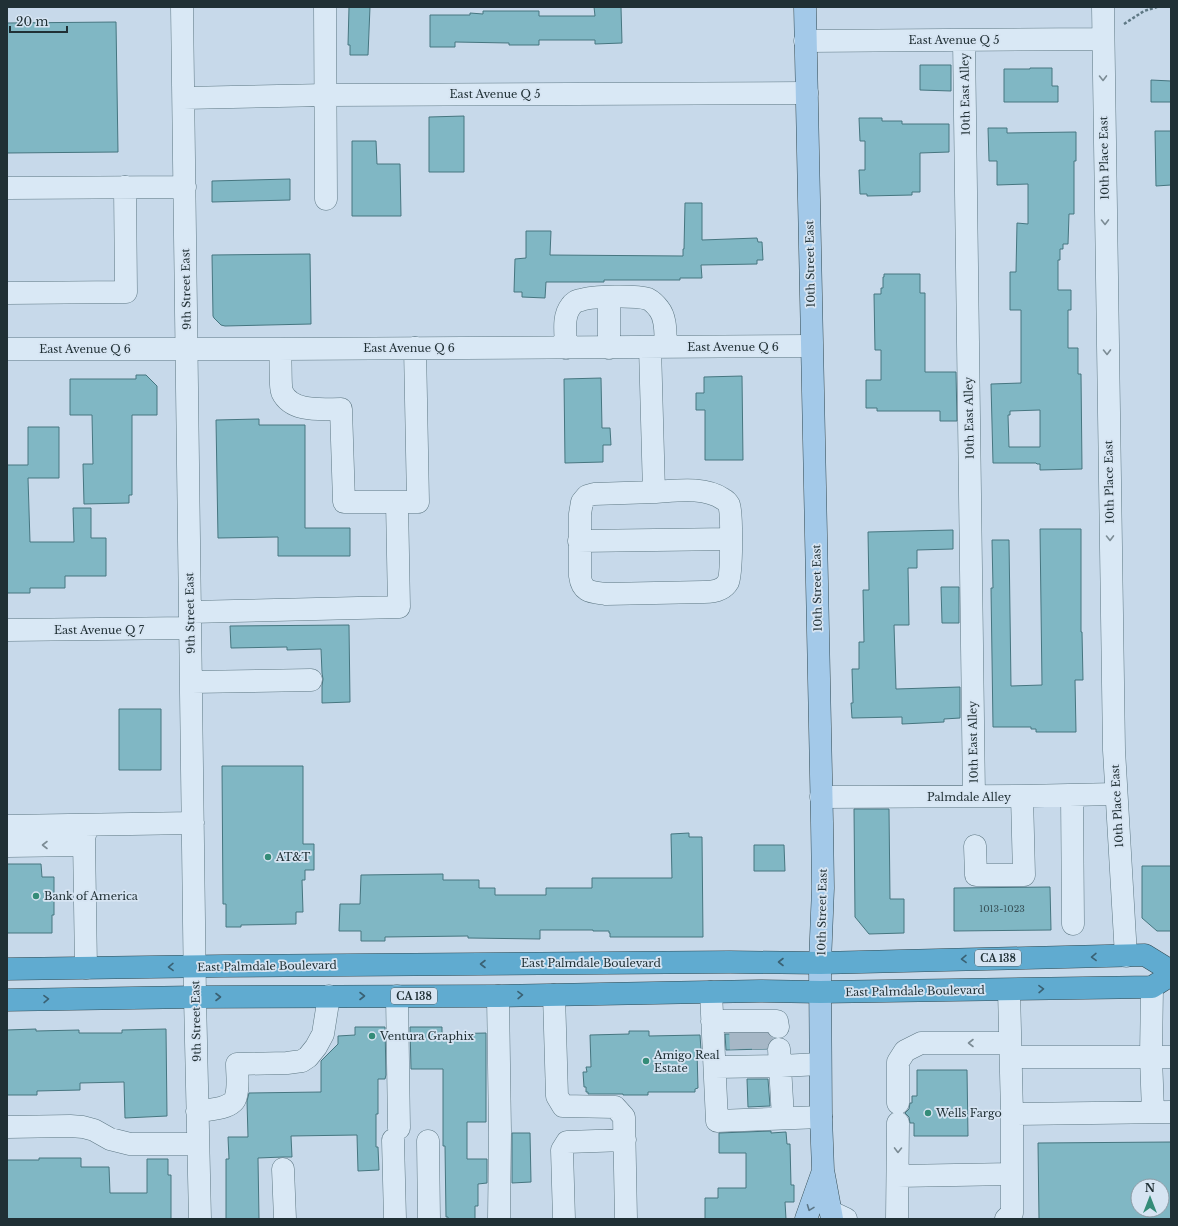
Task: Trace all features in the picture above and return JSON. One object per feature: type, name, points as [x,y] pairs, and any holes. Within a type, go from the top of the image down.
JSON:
[{"type":"highway","name":"East Palmdale Boulevard","points":[[7,969],[730,962],[820,963],[926,959],[1146,955],[1171,971]]},
{"type":"highway","points":[[1152,987],[1171,975]]},
{"type":"highway","name":"East Palmdale Boulevard","points":[[7,1000],[195,997],[498,996],[760,991],[820,992],[1152,987]]},
{"type":"main road","name":"10th Street East","points":[[805,7],[823,888],[820,963],[821,1117],[823,1170],[836,1217]]},
{"type":"main road","name":"10th Street East","points":[[806,1219],[823,1170]]},
{"type":"street","name":"9th Street East","points":[[182,7],[195,997],[200,1219]]},
{"type":"street","points":[[325,7],[326,199]]},
{"type":"street","name":"10th Place East","points":[[1103,7],[1102,39],[1113,734],[1126,956]]},
{"type":"street","name":"East Avenue Q 5","points":[[805,41],[1102,39]]},
{"type":"street","name":"10th East Alley","points":[[964,40],[974,796]]},
{"type":"street","name":"East Avenue Q 5","points":[[184,98],[326,95],[807,93]]},
{"type":"street","points":[[7,293],[126,292],[125,187]]},
{"type":"street","points":[[7,188],[185,187]]},
{"type":"street","points":[[610,298],[610,348]]},
{"type":"street","points":[[566,348],[565,322],[567,312],[571,305],[579,300],[646,298],[652,301],[659,309],[663,316],[658,347],[654,492]]},
{"type":"street","name":"East Avenue Q 6","points":[[7,349],[610,348],[811,346]]},
{"type":"street","points":[[280,349],[281,391],[288,399],[298,406],[313,409],[341,409],[344,502],[418,502],[415,348]]},
{"type":"street","points":[[699,491],[712,494],[723,499],[729,504],[731,539],[730,572],[728,582],[715,592],[606,594],[585,589],[581,584],[579,541],[580,514],[582,502],[587,496],[594,494],[699,491]]},
{"type":"street","name":"East Avenue Q 7","points":[[7,630],[398,608],[397,502]]},
{"type":"street","points":[[579,541],[731,539]]},
{"type":"street","points":[[192,682],[311,680]]},
{"type":"street","name":"Palmdale Alley","points":[[821,797],[1116,794]]},
{"type":"street","points":[[1072,795],[1073,924]]},
{"type":"street","points":[[975,846],[976,875],[1024,875],[1022,796]]},
{"type":"street","points":[[7,846],[86,835],[193,823]]},
{"type":"street","points":[[7,826],[86,835]]},
{"type":"street","points":[[86,835],[86,968]]},
{"type":"street","points":[[1012,1114],[1162,1112],[1161,1057],[1152,987]]},
{"type":"street","points":[[1006,1219],[1012,1213],[1012,1114],[1009,990]]},
{"type":"street","points":[[712,1021],[767,1025],[760,991]]},
{"type":"street","points":[[711,992],[717,1121],[821,1117]]},
{"type":"street","points":[[554,995],[556,1096],[563,1106],[615,1107],[624,1117],[626,1219]]},
{"type":"street","points":[[197,1111],[214,1109],[231,1104],[236,1097],[237,1064],[287,1063],[302,1061],[308,1057],[316,1047],[323,1034],[329,996]]},
{"type":"street","points":[[395,1219],[397,996]]},
{"type":"street","points":[[498,996],[500,1132],[499,1219]]},
{"type":"street","points":[[898,1219],[898,1062],[905,1051],[921,1043],[1010,1050],[1161,1057]]},
{"type":"street","points":[[715,1067],[742,1058],[772,1058],[820,1064]]},
{"type":"street","points":[[772,1058],[783,1118]]},
{"type":"street","points":[[7,1127],[82,1127],[130,1144],[198,1144]]},
{"type":"street","points":[[564,1219],[562,1150],[567,1142],[624,1140]]},
{"type":"street","points":[[428,1141],[429,1219]]},
{"type":"street","points":[[283,1169],[285,1219]]},
{"type":"street","points":[[898,1176],[1012,1174]]},
{"type":"path","points":[[1102,39],[1144,11],[1157,7]]},
{"type":"building","points":[[349,7],[370,7],[368,55],[350,55],[350,45],[348,45]]},
{"type":"building","points":[[594,7],[621,7],[622,43],[595,44],[595,40],[539,40],[539,45],[455,42],[455,47],[430,47],[430,15],[470,15],[470,13],[483,14],[483,11],[539,11],[539,16],[595,16]]},
{"type":"building","points":[[116,22],[118,152],[7,153],[7,23]]},
{"type":"building","points":[[920,65],[951,65],[951,91],[920,90]]},
{"type":"building","points":[[1052,68],[1052,86],[1058,86],[1058,102],[1004,102],[1004,69]]},
{"type":"building","points":[[1151,80],[1171,81],[1171,102],[1151,102]]},
{"type":"building","points":[[464,116],[464,172],[429,172],[429,117]]},
{"type":"building","points":[[859,118],[882,118],[882,121],[902,121],[902,124],[949,124],[949,152],[920,153],[920,192],[912,192],[912,195],[867,196],[867,194],[860,194],[859,170],[865,170],[865,141],[860,141]]},
{"type":"building","points":[[988,128],[1007,128],[1007,133],[1076,132],[1076,161],[1074,161],[1074,214],[1069,214],[1068,244],[1063,244],[1063,249],[1060,249],[1060,260],[1058,260],[1058,290],[1071,290],[1071,310],[1068,310],[1068,348],[1078,348],[1078,374],[1081,374],[1082,469],[1040,470],[1040,464],[1036,463],[993,463],[991,384],[1021,383],[1021,310],[1010,310],[1010,272],[1016,272],[1017,223],[1028,224],[1028,184],[997,185],[997,161],[989,161]],"holes":[[[1040,410],[1040,447],[1009,447],[1008,415],[1010,415],[1010,411]]]},
{"type":"building","points":[[1155,131],[1171,131],[1171,185],[1156,186]]},
{"type":"building","points":[[352,141],[376,141],[377,164],[400,164],[401,216],[352,216]]},
{"type":"building","points":[[290,179],[290,200],[212,202],[212,181]]},
{"type":"building","points":[[685,203],[702,203],[702,240],[757,238],[758,242],[762,242],[763,260],[757,260],[757,264],[701,265],[702,278],[680,278],[680,280],[604,280],[604,282],[546,282],[545,298],[522,297],[522,292],[514,292],[515,259],[526,258],[526,231],[551,231],[550,255],[683,256]]},
{"type":"building","points":[[310,254],[311,324],[225,326],[221,325],[214,318],[212,255]]},
{"type":"building","points":[[884,274],[920,274],[920,293],[925,293],[925,372],[956,372],[957,421],[940,421],[940,411],[877,411],[877,408],[866,408],[866,380],[881,380],[881,350],[875,350],[874,294],[881,294]]},
{"type":"building","points":[[136,375],[146,375],[157,386],[157,415],[132,415],[132,495],[129,495],[129,503],[84,504],[83,464],[93,464],[92,415],[70,415],[70,379],[136,379]]},
{"type":"building","points":[[742,376],[743,460],[705,460],[705,410],[696,410],[696,393],[704,393],[704,377]]},
{"type":"building","points":[[601,378],[602,428],[610,428],[611,445],[603,445],[603,462],[565,463],[564,379]]},
{"type":"building","points":[[259,419],[259,425],[305,425],[305,528],[350,528],[350,556],[278,556],[278,537],[218,538],[216,420]]},
{"type":"building","points":[[28,427],[59,427],[59,478],[28,478],[30,542],[74,542],[73,508],[91,508],[91,538],[106,538],[106,576],[65,576],[65,588],[30,588],[30,593],[7,593],[7,465],[28,465]]},
{"type":"building","points":[[1040,529],[1081,529],[1081,632],[1083,680],[1075,680],[1076,732],[1036,732],[1036,729],[1031,729],[1031,727],[993,727],[991,588],[993,588],[992,540],[1009,540],[1011,686],[1042,685]]},
{"type":"building","points":[[953,530],[953,549],[917,550],[917,568],[908,568],[909,625],[894,625],[896,689],[960,687],[960,718],[944,719],[944,722],[902,724],[902,717],[852,718],[852,669],[859,669],[859,642],[864,642],[863,590],[869,590],[868,532]]},
{"type":"building","points":[[941,587],[959,587],[959,623],[942,623]]},
{"type":"building","points":[[349,625],[350,702],[322,703],[323,679],[321,649],[287,650],[287,647],[231,648],[230,626]]},
{"type":"building","points":[[119,709],[161,709],[161,770],[119,770]]},
{"type":"building","name":"AT&T","points":[[222,766],[303,766],[303,844],[314,844],[314,870],[305,870],[305,880],[302,880],[303,912],[296,912],[296,924],[241,925],[241,927],[226,927],[226,904],[223,904]]},
{"type":"building","points":[[854,809],[889,809],[890,899],[904,899],[904,933],[869,934],[855,917]]},
{"type":"building","points":[[689,833],[689,837],[702,837],[703,937],[610,937],[609,931],[540,930],[540,939],[468,938],[468,936],[385,937],[385,941],[361,941],[361,931],[339,931],[340,904],[360,904],[361,875],[443,874],[443,880],[479,880],[479,888],[495,888],[495,895],[546,895],[546,888],[592,888],[592,878],[672,878],[671,834]]},
{"type":"building","points":[[754,845],[784,845],[785,871],[754,871]]},
{"type":"building","points":[[7,864],[41,864],[42,877],[54,877],[54,915],[52,915],[52,933],[7,933]]},
{"type":"building","points":[[1142,866],[1171,866],[1171,931],[1157,931],[1142,918]]},
{"type":"building","points":[[1050,887],[1051,930],[954,931],[954,888]]},
{"type":"building","points":[[355,1027],[385,1027],[386,1075],[385,1079],[378,1079],[378,1114],[376,1114],[376,1147],[378,1147],[379,1170],[358,1171],[357,1135],[291,1136],[292,1157],[258,1158],[259,1219],[226,1219],[226,1159],[229,1159],[228,1137],[248,1137],[247,1101],[249,1093],[321,1092],[321,1061],[338,1044],[338,1036],[355,1035]]},
{"type":"building","points":[[410,1027],[442,1027],[442,1034],[486,1033],[486,1122],[467,1122],[467,1159],[487,1159],[487,1183],[478,1184],[478,1206],[475,1206],[475,1219],[448,1219],[448,1217],[446,1217],[445,1146],[443,1146],[443,1069],[411,1069]]},
{"type":"building","points":[[36,1029],[36,1031],[79,1030],[79,1033],[122,1033],[122,1030],[166,1029],[167,1116],[125,1118],[124,1082],[80,1083],[80,1090],[37,1091],[37,1095],[7,1095],[7,1030]]},
{"type":"building","points":[[629,1031],[649,1031],[649,1036],[700,1035],[701,1050],[697,1051],[698,1088],[695,1089],[695,1092],[648,1092],[648,1095],[588,1094],[588,1092],[586,1092],[586,1087],[584,1087],[583,1072],[587,1072],[586,1067],[591,1067],[590,1035],[629,1034]]},
{"type":"building","points":[[725,1034],[768,1034],[773,1038],[768,1043],[767,1049],[726,1050]]},
{"type":"building","name":"Wells Fargo","points":[[917,1070],[967,1070],[968,1136],[914,1136],[914,1123],[910,1123],[909,1117],[905,1113],[909,1109],[910,1103],[912,1103],[912,1096],[917,1096]]},
{"type":"building","points":[[747,1079],[768,1079],[770,1106],[748,1107]]},
{"type":"building","points":[[771,1131],[771,1133],[786,1132],[787,1144],[790,1144],[791,1185],[794,1185],[794,1202],[785,1202],[786,1219],[705,1219],[705,1198],[718,1198],[718,1188],[746,1188],[746,1153],[719,1153],[719,1133]]},
{"type":"building","points":[[512,1133],[530,1133],[531,1182],[512,1183]]},
{"type":"building","points":[[1171,1142],[1171,1219],[1039,1219],[1038,1143]]},
{"type":"building","points":[[39,1158],[81,1158],[81,1167],[109,1167],[110,1193],[147,1193],[147,1159],[168,1159],[168,1175],[171,1175],[171,1219],[7,1219],[7,1160],[39,1160]]},
{"type":"tunnel","points":[[740,1027],[741,1050]]},
{"type":"tunnel","points":[[762,1027],[763,1049]]},
{"type":"place","name":"AT&T","points":[[268,857]]},
{"type":"place","name":"Bank of America","points":[[36,896]]},
{"type":"place","name":"Ventura Graphix","points":[[372,1036]]},
{"type":"place","name":"Amigo Real Estate","points":[[646,1061]]},
{"type":"place","name":"Wells Fargo","points":[[928,1113]]}]
